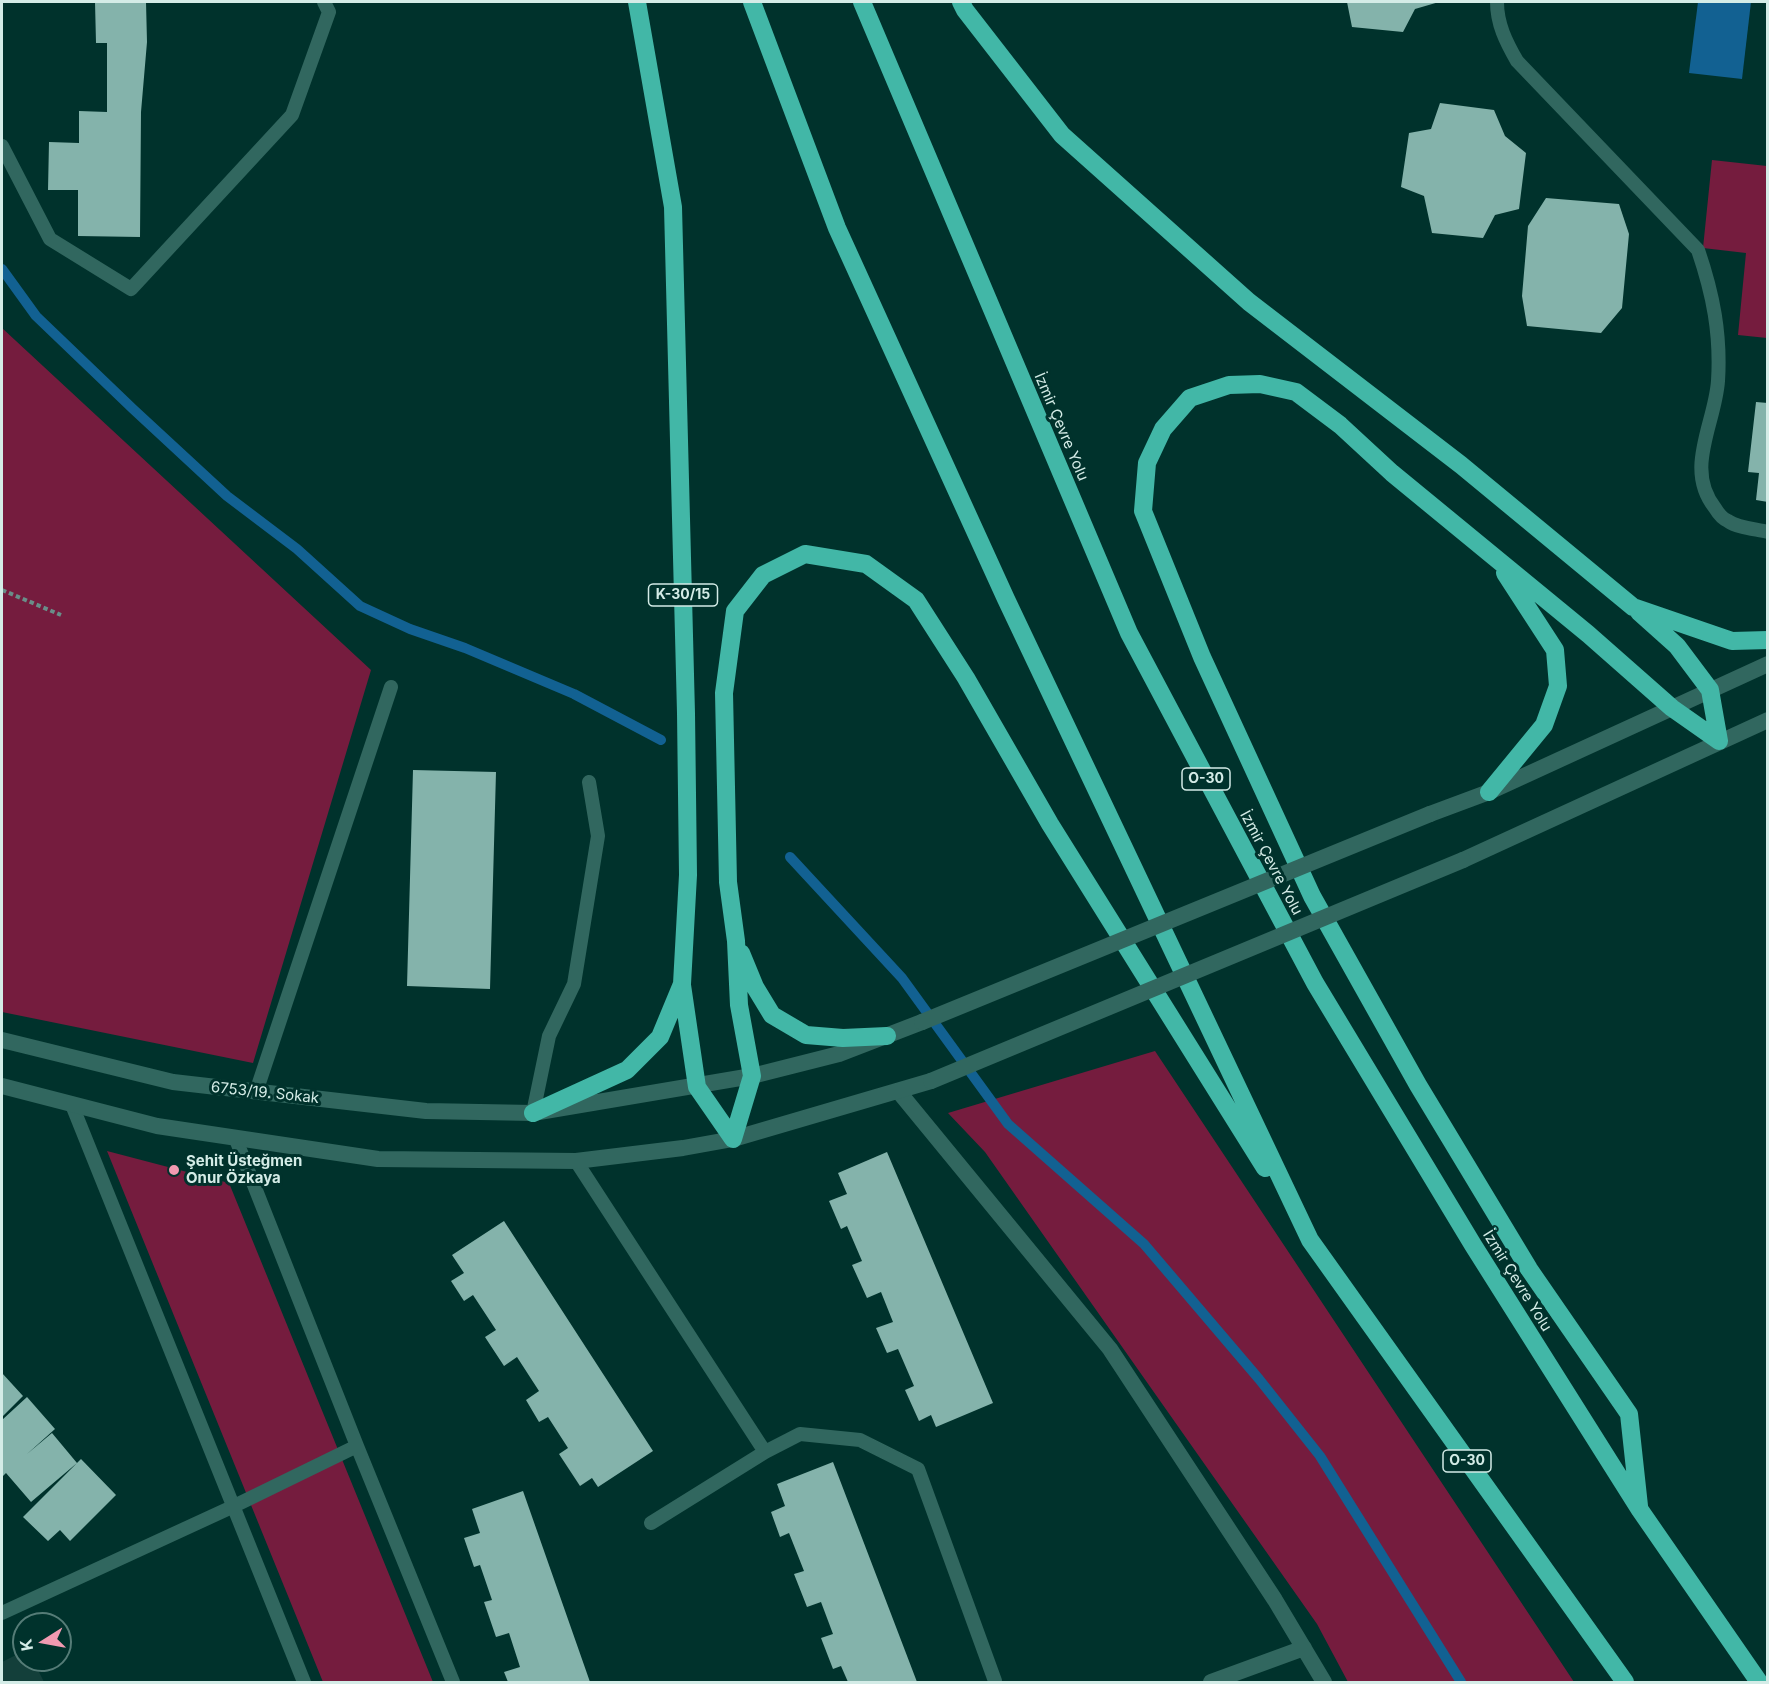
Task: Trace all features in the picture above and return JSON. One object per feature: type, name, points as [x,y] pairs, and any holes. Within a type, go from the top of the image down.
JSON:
[{"type":"highway","name":"K-30/15","points":[[532,1113],[627,1070],[660,1037],[682,984],[688,875],[673,207],[638,2]]},
{"type":"highway","name":"O-30","points":[[752,2],[837,228],[1006,599],[1310,1240],[1625,1683]]},
{"type":"highway","name":"İzmir Çevre Yolu","points":[[862,2],[1129,633],[1315,984],[1473,1245],[1640,1510],[1760,1683]]},
{"type":"highway","points":[[961,2],[1062,135],[1249,302],[1461,465],[1677,646],[1710,690],[1719,741]]},
{"type":"highway","points":[[1640,1510],[1629,1414],[1529,1269],[1418,1085],[1312,896],[1202,657],[1143,511],[1147,463],[1163,429],[1190,398],[1229,385],[1260,384],[1296,392],[1340,425],[1392,473],[1588,634],[1672,708],[1719,741]]},
{"type":"highway","points":[[733,1139],[752,1076],[739,1005],[736,941],[728,882],[724,693],[735,611],[763,575],[805,554],[867,564],[916,600],[966,678],[1050,824],[1310,1240]]},
{"type":"highway","points":[[1489,792],[1544,725],[1558,686],[1555,650],[1496,559]]},
{"type":"highway","points":[[1633,607],[1732,641],[1767,640]]},
{"type":"highway","points":[[736,941],[755,987],[772,1015],[806,1035],[843,1038],[887,1035]]},
{"type":"highway","points":[[682,984],[697,1087],[733,1139]]},
{"type":"street","name":"6753/19. Sokak","points":[[2,1040],[173,1082],[426,1111],[532,1113],[752,1076],[839,1054],[1489,792],[1767,664]]},
{"type":"street","points":[[2,1086],[157,1126],[378,1159],[576,1161],[684,1148],[733,1139],[931,1081],[1463,860],[1767,720]]},
{"type":"street","points":[[899,1092],[1110,1349],[1275,1600],[1324,1683]]},
{"type":"street","points":[[1211,1683],[1304,1648]]},
{"type":"lane","points":[[2,146],[50,238],[131,290],[292,115],[329,12],[324,2]]},
{"type":"lane","points":[[1497,2],[1500,25],[1517,61],[1698,250],[1710,284],[1717,320],[1719,355],[1718,385],[1713,414],[1701,458],[1704,490],[1710,503],[1728,522],[1767,532]]},
{"type":"lane","points":[[256,1092],[391,687]]},
{"type":"lane","points":[[532,1113],[549,1036],[574,984],[576,973],[598,836],[589,782]]},
{"type":"lane","points":[[72,1105],[304,1683]]},
{"type":"lane","points":[[235,1137],[453,1683]]},
{"type":"lane","points":[[576,1161],[765,1452]]},
{"type":"lane","points":[[651,1523],[765,1452],[800,1434],[860,1440],[918,1469],[995,1681]]},
{"type":"lane","points":[[2,1613],[232,1507],[357,1446]]},
{"type":"path","points":[[2,590],[61,615]]},
{"type":"shaded area","points":[[1712,160],[1767,166],[1767,338],[1738,335],[1746,253],[1703,248]]},
{"type":"shaded area","points":[[2,328],[371,670],[253,1063],[2,1012]]},
{"type":"shaded area","points":[[1155,1051],[1574,1682],[1348,1682],[1317,1624],[985,1152],[948,1113]]},
{"type":"shaded area","points":[[107,1151],[229,1183],[433,1682],[323,1682]]},
{"type":"shaded area","points":[[12,1657],[12,1672],[39,1672],[44,1682],[2,1682],[2,1662]]},
{"type":"water","points":[[1698,2],[1751,2],[1742,79],[1689,73]]},
{"type":"building","points":[[95,2],[146,2],[147,42],[141,112],[140,237],[78,236],[78,190],[48,190],[49,142],[79,143],[79,111],[107,112],[107,43],[96,43]]},
{"type":"building","points":[[1347,2],[1439,2],[1415,9],[1403,32],[1352,27]]},
{"type":"building","points":[[1440,103],[1494,110],[1505,136],[1526,153],[1519,209],[1495,215],[1483,238],[1432,233],[1424,196],[1401,187],[1409,133],[1431,129]]},
{"type":"building","points":[[1546,198],[1619,204],[1629,234],[1622,308],[1601,333],[1527,326],[1522,296],[1528,226]]},
{"type":"building","points":[[1756,402],[1768,403],[1768,502],[1756,500],[1759,473],[1748,472]]},
{"type":"building","points":[[413,770],[496,772],[490,989],[407,986]]},
{"type":"building","points":[[887,1152],[993,1403],[936,1427],[931,1415],[919,1421],[905,1390],[914,1386],[898,1349],[887,1353],[876,1328],[893,1322],[881,1292],[867,1298],[852,1265],[862,1261],[847,1226],[841,1229],[829,1201],[847,1194],[838,1173]]},
{"type":"building","points":[[504,1221],[653,1451],[598,1487],[592,1478],[580,1486],[559,1454],[568,1448],[548,1417],[539,1422],[526,1400],[539,1391],[517,1357],[504,1366],[485,1337],[496,1330],[473,1295],[464,1301],[451,1281],[464,1273],[452,1255]]},
{"type":"building","points":[[2,1373],[23,1396],[2,1417]]},
{"type":"building","points":[[27,1397],[55,1429],[27,1454],[52,1433],[77,1463],[31,1502],[6,1473],[2,1477],[2,1420]]},
{"type":"building","points":[[81,1459],[116,1495],[70,1541],[60,1530],[48,1541],[23,1517]]},
{"type":"building","points":[[833,1462],[917,1682],[848,1682],[841,1666],[833,1669],[821,1638],[833,1634],[821,1602],[807,1607],[794,1574],[804,1571],[789,1533],[780,1537],[771,1512],[785,1506],[777,1484]]},
{"type":"building","points":[[523,1491],[590,1682],[508,1682],[504,1672],[520,1667],[509,1633],[496,1637],[484,1602],[492,1600],[480,1565],[474,1567],[464,1538],[480,1533],[472,1509]]},
{"type":"waterway","points":[[2,269],[36,316],[133,409],[227,496],[297,549],[360,606],[410,629],[465,648],[574,694],[661,740]]},
{"type":"waterway","points":[[790,857],[902,978],[1008,1124],[1144,1244],[1259,1379],[1320,1456],[1461,1682]]},
{"type":"place","name":"Şehit Üsteğmen Onur Özkaya","points":[[174,1170]]}]
